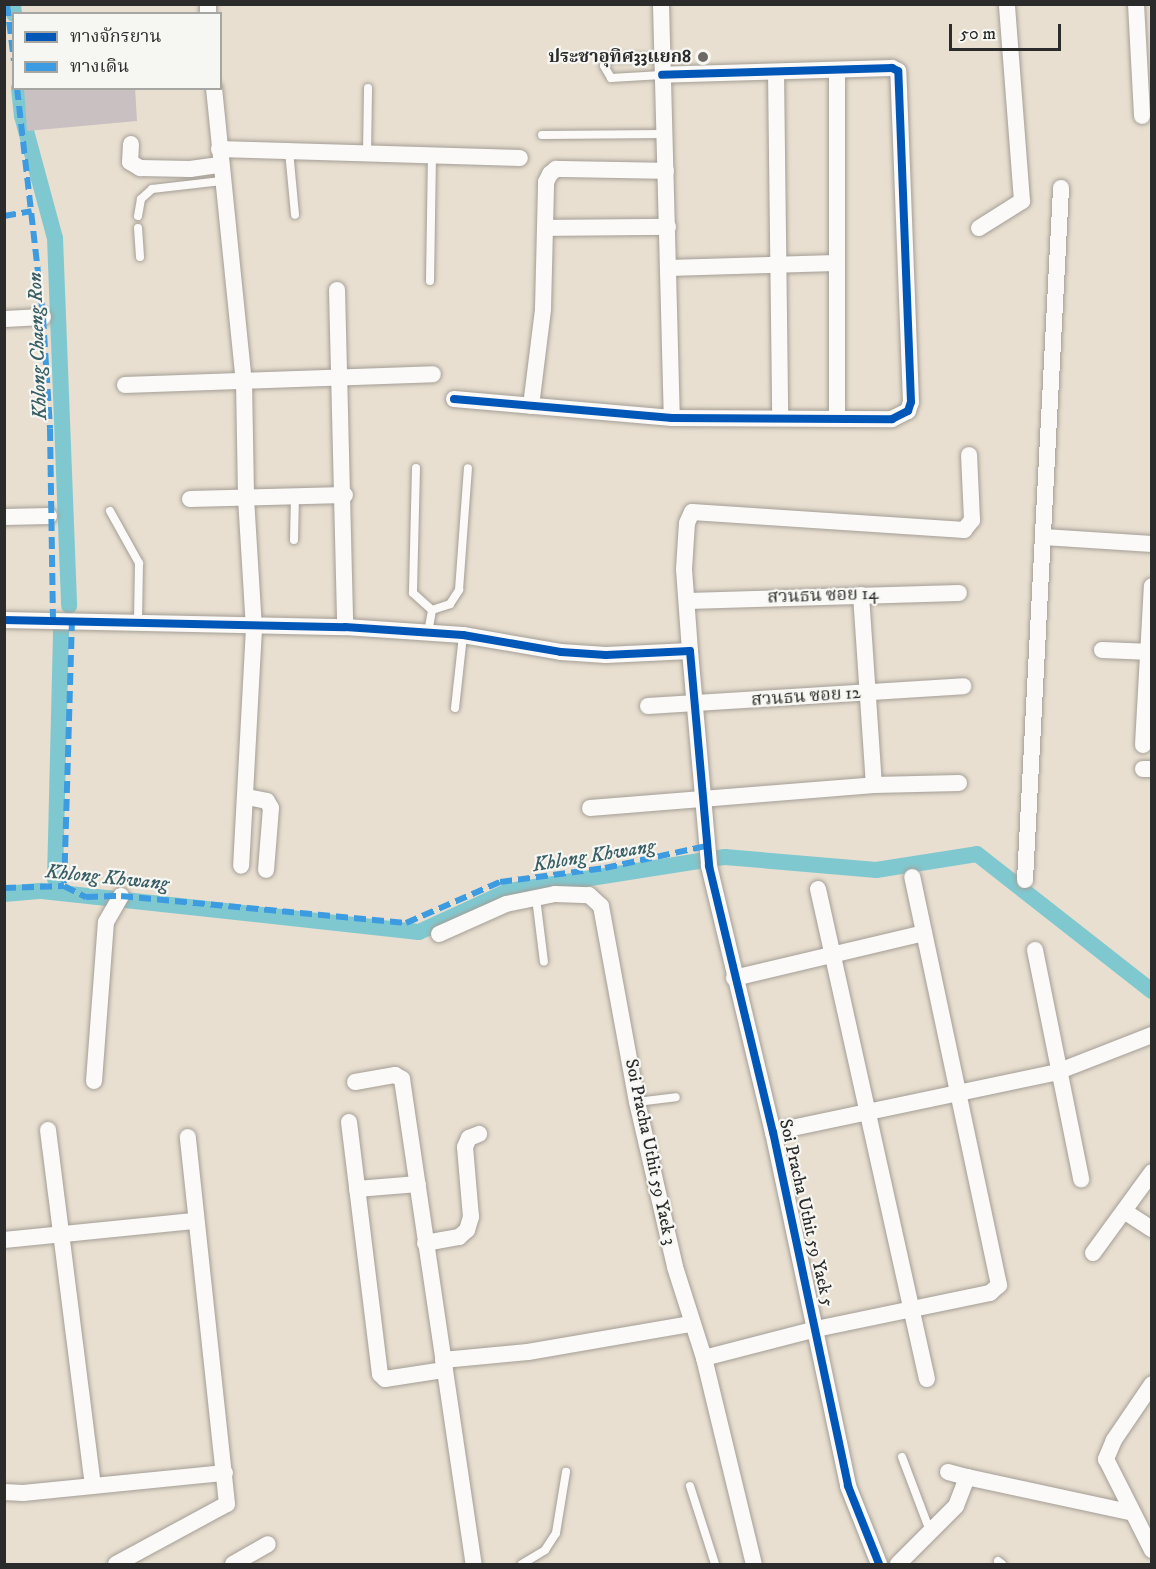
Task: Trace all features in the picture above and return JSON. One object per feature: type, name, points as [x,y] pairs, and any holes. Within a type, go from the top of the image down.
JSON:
[{"type":"street","points":[[661,4],[672,418]]},
{"type":"street","points":[[979,228],[1022,201],[1007,4]]},
{"type":"street","points":[[1136,4],[1142,116]]},
{"type":"street","points":[[454,399],[672,418],[901,417],[911,402],[899,75],[892,68],[662,75]]},
{"type":"street","points":[[837,70],[837,418]]},
{"type":"street","points":[[776,72],[780,418]]},
{"type":"street","points":[[214,90],[220,165],[244,381],[246,498],[254,627],[247,798],[241,866]]},
{"type":"street","points":[[131,144],[130,162],[140,168],[190,169],[289,152],[520,158]]},
{"type":"street","points":[[531,406],[543,309],[546,182],[556,169],[666,171]]},
{"type":"street","points":[[1025,880],[1061,188]]},
{"type":"street","points":[[545,228],[668,227]]},
{"type":"street","points":[[668,268],[836,263]]},
{"type":"street","points":[[337,290],[345,495],[345,627]]},
{"type":"street","points":[[4,319],[43,317]]},
{"type":"street","points":[[125,385],[433,374]]},
{"type":"street","name":"Soi Pracha Uthit 59 Yaek 5","points":[[879,1564],[848,1486],[773,1132],[734,978],[708,860],[690,651],[687,601],[687,523],[694,510],[964,530],[972,520],[969,455]]},
{"type":"street","points":[[190,499],[345,495]]},
{"type":"street","points":[[4,517],[49,516]]},
{"type":"street","points":[[1044,537],[1152,544]]},
{"type":"street","points":[[1143,745],[1152,586]]},
{"type":"street","name":"สวนธน ซอย 14","points":[[687,601],[959,593]]},
{"type":"street","points":[[861,595],[874,784]]},
{"type":"street","points":[[4,620],[138,621],[254,627],[345,627],[464,636],[561,652],[606,655],[690,651]]},
{"type":"street","points":[[1102,650],[1150,652]]},
{"type":"street","name":"สวนธน ซอย 12","points":[[648,706],[696,705],[963,686]]},
{"type":"street","points":[[590,808],[874,784],[959,783]]},
{"type":"street","points":[[247,798],[267,801],[271,808],[266,870]]},
{"type":"street","points":[[704,1358],[816,1329],[990,1293],[999,1285],[912,877]]},
{"type":"street","points":[[818,889],[927,1379]]},
{"type":"street","name":"Soi Pracha Uthit 59 Yaek 3","points":[[439,934],[506,904],[537,898],[570,893],[589,895],[601,906],[637,1102],[690,1324],[704,1358],[754,1564]]},
{"type":"street","points":[[94,1081],[106,922],[119,899]]},
{"type":"street","points":[[734,978],[924,933]]},
{"type":"street","points":[[1035,950],[1081,1179]]},
{"type":"street","points":[[773,1132],[1058,1072],[1152,1035]]},
{"type":"street","points":[[355,1082],[394,1075],[402,1079],[474,1564]]},
{"type":"street","points":[[349,1122],[380,1374],[384,1379],[443,1365],[690,1324]]},
{"type":"street","points":[[48,1130],[93,1484]]},
{"type":"street","points":[[425,1243],[459,1237],[467,1230],[471,1217],[465,1147],[469,1138],[479,1134]]},
{"type":"street","points":[[116,1564],[227,1504],[188,1137]]},
{"type":"street","points":[[1093,1253],[1152,1172]]},
{"type":"street","points":[[357,1189],[418,1184]]},
{"type":"street","points":[[1124,1211],[1152,1229]]},
{"type":"street","points":[[4,1240],[196,1221]]},
{"type":"street","points":[[1152,1384],[1107,1451],[1108,1468],[1152,1550]]},
{"type":"street","points":[[948,1472],[1130,1512]]},
{"type":"street","points":[[4,1492],[23,1493],[93,1484],[225,1473]]},
{"type":"street","points":[[898,1564],[956,1506],[967,1477]]},
{"type":"street","points":[[233,1564],[268,1544]]},
{"type":"lane","points":[[662,58],[609,58],[604,66],[611,78],[662,75]]},
{"type":"lane","points":[[367,154],[368,88]]},
{"type":"lane","points":[[542,135],[664,135]]},
{"type":"lane","points":[[289,152],[295,215]]},
{"type":"lane","points":[[430,281],[432,155]]},
{"type":"lane","points":[[138,216],[141,199],[152,189],[220,165]]},
{"type":"lane","points":[[138,228],[140,257]]},
{"type":"lane","points":[[416,468],[413,593],[432,610]]},
{"type":"lane","points":[[432,610],[450,604],[459,591],[468,468]]},
{"type":"lane","points":[[294,496],[294,540]]},
{"type":"lane","points":[[110,510],[139,562],[138,621]]},
{"type":"lane","points":[[428,633],[432,610]]},
{"type":"lane","points":[[455,708],[464,636]]},
{"type":"lane","points":[[537,898],[544,962]]},
{"type":"lane","points":[[637,1102],[676,1097]]},
{"type":"lane","points":[[902,1457],[930,1532]]},
{"type":"lane","points":[[522,1564],[545,1550],[555,1533],[566,1472]]},
{"type":"lane","points":[[690,1486],[715,1564]]},
{"type":"building","points":[[24,90],[135,90],[137,121],[27,131]]},
{"type":"waterway","name":"Khlong Chaeng Ron","points":[[13,4],[14,12]]},
{"type":"waterway","name":"Khlong Chaeng Ron","points":[[19,90],[22,116],[55,238],[69,606]]},
{"type":"waterway","name":"Khlong Chaeng Ron","points":[[55,879],[61,630]]},
{"type":"waterway","name":"Khlong Khwang","points":[[4,894],[42,891],[419,932],[508,891],[725,857],[876,870],[977,854],[1152,991]]},
{"type":"marked path","points":[[7,4],[12,45]]},
{"type":"marked path","points":[[17,90],[43,317],[50,429],[53,619]]},
{"type":"marked path","points":[[4,216],[32,211]]},
{"type":"marked path","points":[[72,619],[64,886],[86,897],[121,896],[406,923],[500,882],[605,868],[706,846]]},
{"type":"marked path","points":[[4,888],[64,886]]},
{"type":"cycle path","points":[[454,399],[672,418],[892,419],[908,411],[911,402],[898,71],[892,68],[662,75]]},
{"type":"cycle path","points":[[4,620],[345,627],[463,635],[561,652],[606,655],[690,651],[709,866],[773,1132],[848,1486],[879,1564]]},
{"type":"place","name":"ประชาอุทิศ33แยก8","points":[[703,57]]}]
